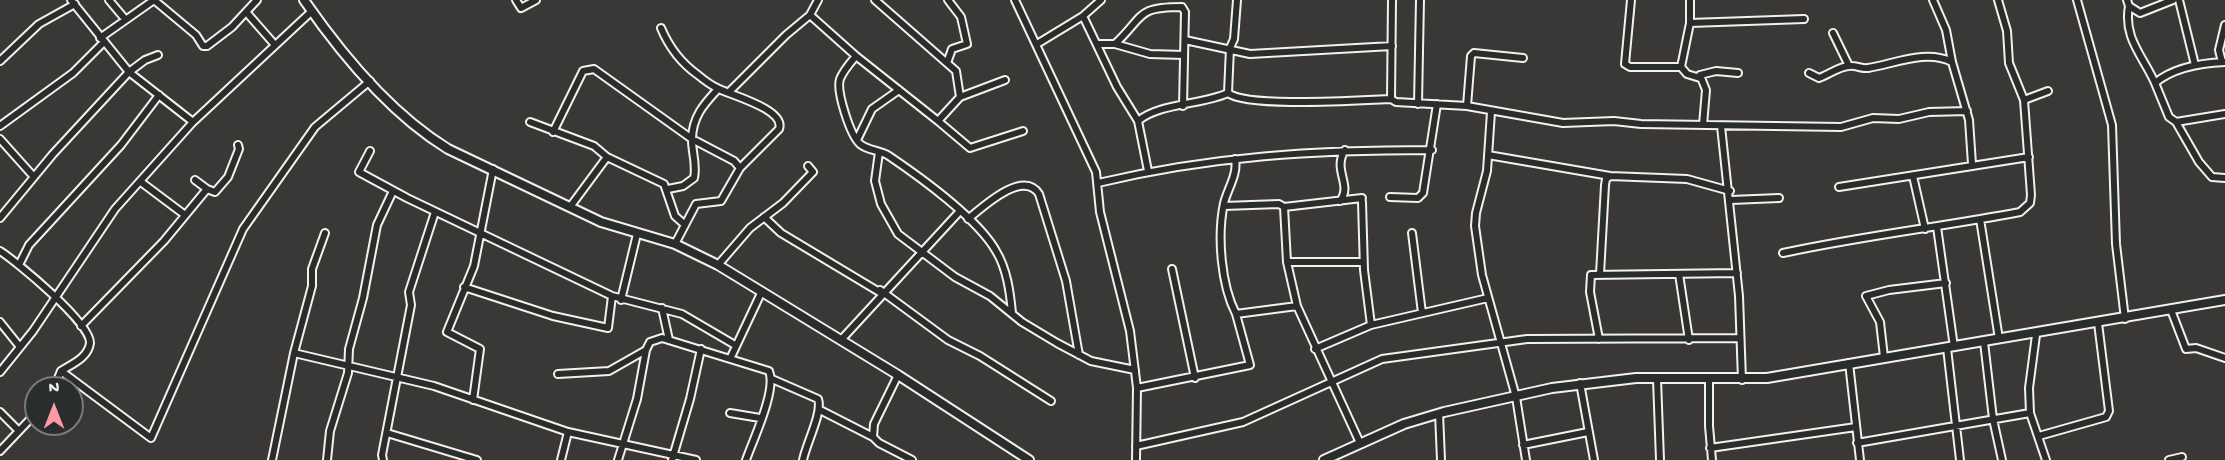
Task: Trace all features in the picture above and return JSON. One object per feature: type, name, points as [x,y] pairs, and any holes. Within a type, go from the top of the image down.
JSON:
[{"type":"street","points":[[109,0],[125,19]]},
{"type":"street","points":[[0,126],[73,73],[102,40],[125,19],[154,0],[196,35],[203,46],[207,46],[247,13],[257,0]]},
{"type":"street","points":[[304,0],[370,81],[429,137],[448,149],[618,229],[675,244],[718,265],[898,375],[1029,460]]},
{"type":"street","points":[[516,0],[521,8],[536,0]]},
{"type":"street","points":[[729,92],[786,35],[810,15],[818,0]]},
{"type":"street","points":[[875,0],[956,71],[960,97]]},
{"type":"street","points":[[947,63],[952,49],[967,44],[961,17],[948,0]]},
{"type":"street","points":[[1015,0],[1036,44],[1039,56],[1096,172],[1100,212],[1126,311],[1135,370],[1136,460]]},
{"type":"street","points":[[1036,44],[1083,16],[1101,0]]},
{"type":"street","points":[[1228,93],[1230,48],[1234,39],[1237,0]]},
{"type":"street","points":[[1391,99],[1392,0]]},
{"type":"street","points":[[1419,104],[1420,0]]},
{"type":"street","points":[[1631,0],[1625,64],[1630,67],[1681,67],[1687,74],[1700,78],[1706,90],[1703,125]]},
{"type":"street","points":[[1681,67],[1690,23],[1690,0]]},
{"type":"street","points":[[1933,0],[1946,30],[1952,62],[1967,111],[1972,164]]},
{"type":"street","points":[[1783,253],[1840,241],[2020,212],[2026,208],[2031,195],[2024,99],[2008,63],[2007,31],[1998,0]]},
{"type":"street","points":[[2077,0],[2112,125],[2116,244],[2125,319]]},
{"type":"street","points":[[2128,3],[2140,13],[2173,0]]},
{"type":"street","points":[[2179,0],[2195,65]]},
{"type":"street","points":[[0,61],[39,24],[73,2],[129,72],[193,122]]},
{"type":"street","points":[[2128,3],[2127,31],[2155,83],[2169,117],[2176,122],[2212,177],[2225,178]]},
{"type":"street","points":[[1115,44],[1143,13],[1162,7],[1182,8],[1185,12],[1182,106]]},
{"type":"street","points":[[0,372],[56,297],[105,222],[193,122],[312,11]]},
{"type":"street","points":[[247,13],[274,45]]},
{"type":"street","points":[[810,15],[856,56],[970,148],[1023,131]]},
{"type":"street","points":[[1083,16],[1117,87],[1138,121],[1148,171]]},
{"type":"street","points":[[1690,23],[1804,19]]},
{"type":"street","points":[[2155,83],[2164,76],[2195,65],[2223,62],[2219,50],[2225,25]]},
{"type":"street","points":[[661,28],[672,51],[684,64],[718,89],[766,110],[779,119],[780,123],[779,129],[740,168],[722,201],[696,204],[675,244]]},
{"type":"street","points":[[1833,33],[1848,66]]},
{"type":"street","points":[[1185,40],[1250,54],[1392,46]]},
{"type":"street","points":[[1098,44],[1115,44],[1150,54],[1184,56]]},
{"type":"street","points":[[1467,106],[1471,56],[1474,53],[1523,58]]},
{"type":"street","points":[[0,218],[129,72],[145,60],[158,55]]},
{"type":"street","points":[[856,56],[843,74],[839,85],[844,112],[857,140],[860,144],[887,155],[968,219],[996,251],[1009,288],[1012,313]]},
{"type":"street","points":[[1809,74],[1819,78],[1848,66],[1864,69],[1895,61],[1922,58],[1952,62]]},
{"type":"street","points":[[553,132],[584,71],[589,68],[599,71],[692,139],[734,161],[740,168]]},
{"type":"street","points":[[1700,78],[1702,74],[1738,72]]},
{"type":"street","points":[[938,121],[960,97],[1005,80]]},
{"type":"street","points":[[61,370],[151,438],[243,230],[315,126],[370,81]]},
{"type":"street","points":[[668,189],[683,186],[694,178],[696,161],[692,139],[698,113],[718,89]]},
{"type":"street","points":[[857,140],[872,109],[899,90]]},
{"type":"street","points":[[2024,99],[2048,91]]},
{"type":"street","points":[[1138,121],[1151,112],[1228,93],[1243,99],[1273,102],[1391,99],[1396,102],[1467,106],[1563,123],[1614,121],[1637,124],[1841,127],[1873,118],[1899,119],[1929,112],[1967,111]]},
{"type":"street","points":[[20,263],[29,245],[121,145],[159,95]]},
{"type":"street","points":[[1390,197],[1418,198],[1423,193],[1432,150],[1437,104]]},
{"type":"street","points":[[1491,112],[1487,171],[1475,219],[1482,276],[1516,397],[1526,460]]},
{"type":"street","points":[[2176,122],[2225,114]]},
{"type":"street","points":[[530,122],[594,146],[608,157],[664,184],[668,189],[675,216],[684,225]]},
{"type":"street","points":[[1721,126],[1731,200],[1742,380]]},
{"type":"street","points":[[0,139],[34,177]]},
{"type":"street","points":[[195,180],[215,192],[228,177],[239,148],[238,145]]},
{"type":"street","points":[[1098,183],[1148,171],[1235,159],[1345,150],[1432,150]]},
{"type":"street","points":[[1339,202],[1343,197],[1344,188],[1339,165],[1345,150]]},
{"type":"street","points":[[370,151],[359,172],[393,191],[483,232],[621,300],[682,314],[735,345]]},
{"type":"street","points":[[879,152],[874,176],[881,204],[898,234],[1022,322],[1079,355],[1107,365],[1135,370]]},
{"type":"street","points":[[1488,155],[1610,176],[1680,178],[1730,191]]},
{"type":"street","points":[[570,207],[608,157]]},
{"type":"street","points":[[1839,188],[1972,164],[2028,157]]},
{"type":"street","points":[[1137,388],[1250,365],[1226,282],[1222,249],[1224,206],[1237,167],[1235,159]]},
{"type":"street","points":[[718,265],[750,228],[783,203],[813,172],[808,166]]},
{"type":"street","points":[[473,400],[480,349],[447,332],[474,266],[483,232],[493,169]]},
{"type":"street","points":[[1600,274],[1605,185],[1606,179],[1610,176]]},
{"type":"street","points":[[1912,176],[1925,229]]},
{"type":"street","points":[[141,182],[185,215]]},
{"type":"street","points":[[968,219],[1011,189],[1028,184],[1034,187],[1039,194],[1066,281],[1079,355]]},
{"type":"street","points":[[81,327],[164,241],[207,189]]},
{"type":"street","points":[[327,460],[330,431],[348,366],[349,349],[363,298],[377,225],[393,191]]},
{"type":"street","points":[[1731,200],[1779,198]]},
{"type":"street","points":[[1224,206],[1279,204],[1284,207],[1362,200],[1363,262],[1371,325]]},
{"type":"street","points":[[1284,207],[1287,262],[1297,306],[1360,443]]},
{"type":"street","points":[[383,460],[411,305],[410,292],[435,212]]},
{"type":"street","points":[[841,340],[856,321],[960,212]]},
{"type":"street","points":[[764,217],[781,233],[884,293],[948,340],[980,356],[1051,401]]},
{"type":"street","points":[[1980,219],[1999,339]]},
{"type":"street","points":[[1937,227],[1946,283],[1955,426],[1960,460]]},
{"type":"street","points":[[272,460],[294,353],[312,286],[312,269],[325,233]]},
{"type":"street","points":[[1412,233],[1422,313]]},
{"type":"street","points":[[621,300],[637,234]]},
{"type":"street","points":[[0,251],[20,263],[56,297],[88,334],[90,342],[87,350],[80,360],[61,370],[59,376]]},
{"type":"street","points":[[1287,262],[1363,262]]},
{"type":"street","points":[[1172,269],[1195,378]]},
{"type":"street","points":[[1599,339],[1588,283],[1591,275],[1737,273]]},
{"type":"street","points":[[1679,274],[1689,340]]},
{"type":"street","points":[[1884,357],[1878,315],[1866,296],[1889,290],[1946,283]]},
{"type":"street","points":[[464,287],[553,316],[608,328],[612,296]]},
{"type":"street","points":[[731,357],[762,291]]},
{"type":"street","points":[[1315,349],[1371,325],[1488,298]]},
{"type":"street","points":[[1330,459],[1404,424],[1439,413],[1580,383],[1657,379],[1767,378],[2125,319],[2225,300]]},
{"type":"street","points":[[1236,314],[1297,306]]},
{"type":"street","points":[[662,308],[669,340]]},
{"type":"street","points":[[2171,310],[2186,349],[2196,348],[2225,358]]},
{"type":"street","points":[[0,322],[20,347]]},
{"type":"street","points":[[2039,436],[2106,417],[2109,411],[2098,323]]},
{"type":"street","points":[[2036,334],[2029,388],[2030,413],[2046,460]]},
{"type":"street","points":[[1136,447],[1243,422],[1382,359],[1501,340],[1740,338]]},
{"type":"street","points":[[558,374],[609,371],[646,350],[655,339],[669,340],[731,357],[769,371],[772,379],[746,460]]},
{"type":"street","points":[[1984,342],[1993,419],[2002,460]]},
{"type":"street","points":[[673,458],[701,349]]},
{"type":"street","points":[[618,460],[637,399],[646,350]]},
{"type":"street","points":[[294,353],[399,376],[568,432],[673,458],[696,460]]},
{"type":"street","points":[[1849,363],[1860,460]]},
{"type":"street","points":[[873,437],[874,424],[898,375]]},
{"type":"street","points":[[772,379],[818,399],[820,410],[808,438],[802,460]]},
{"type":"street","points":[[1657,379],[1660,460]]},
{"type":"street","points":[[1709,380],[1712,460]]},
{"type":"street","points":[[1580,383],[1594,460]]},
{"type":"street","points":[[820,410],[912,460]]},
{"type":"street","points":[[0,412],[19,431]]},
{"type":"street","points":[[730,413],[760,418]]},
{"type":"street","points":[[1439,413],[1441,460]]},
{"type":"street","points":[[1857,442],[2030,413]]},
{"type":"street","points":[[0,451],[24,426]]},
{"type":"street","points":[[1710,448],[1856,427]]},
{"type":"street","points":[[561,460],[568,432]]},
{"type":"street","points":[[1523,445],[1588,432]]},
{"type":"street","points":[[387,433],[474,460]]},
{"type":"street","points":[[2169,460],[2182,457]]}]
